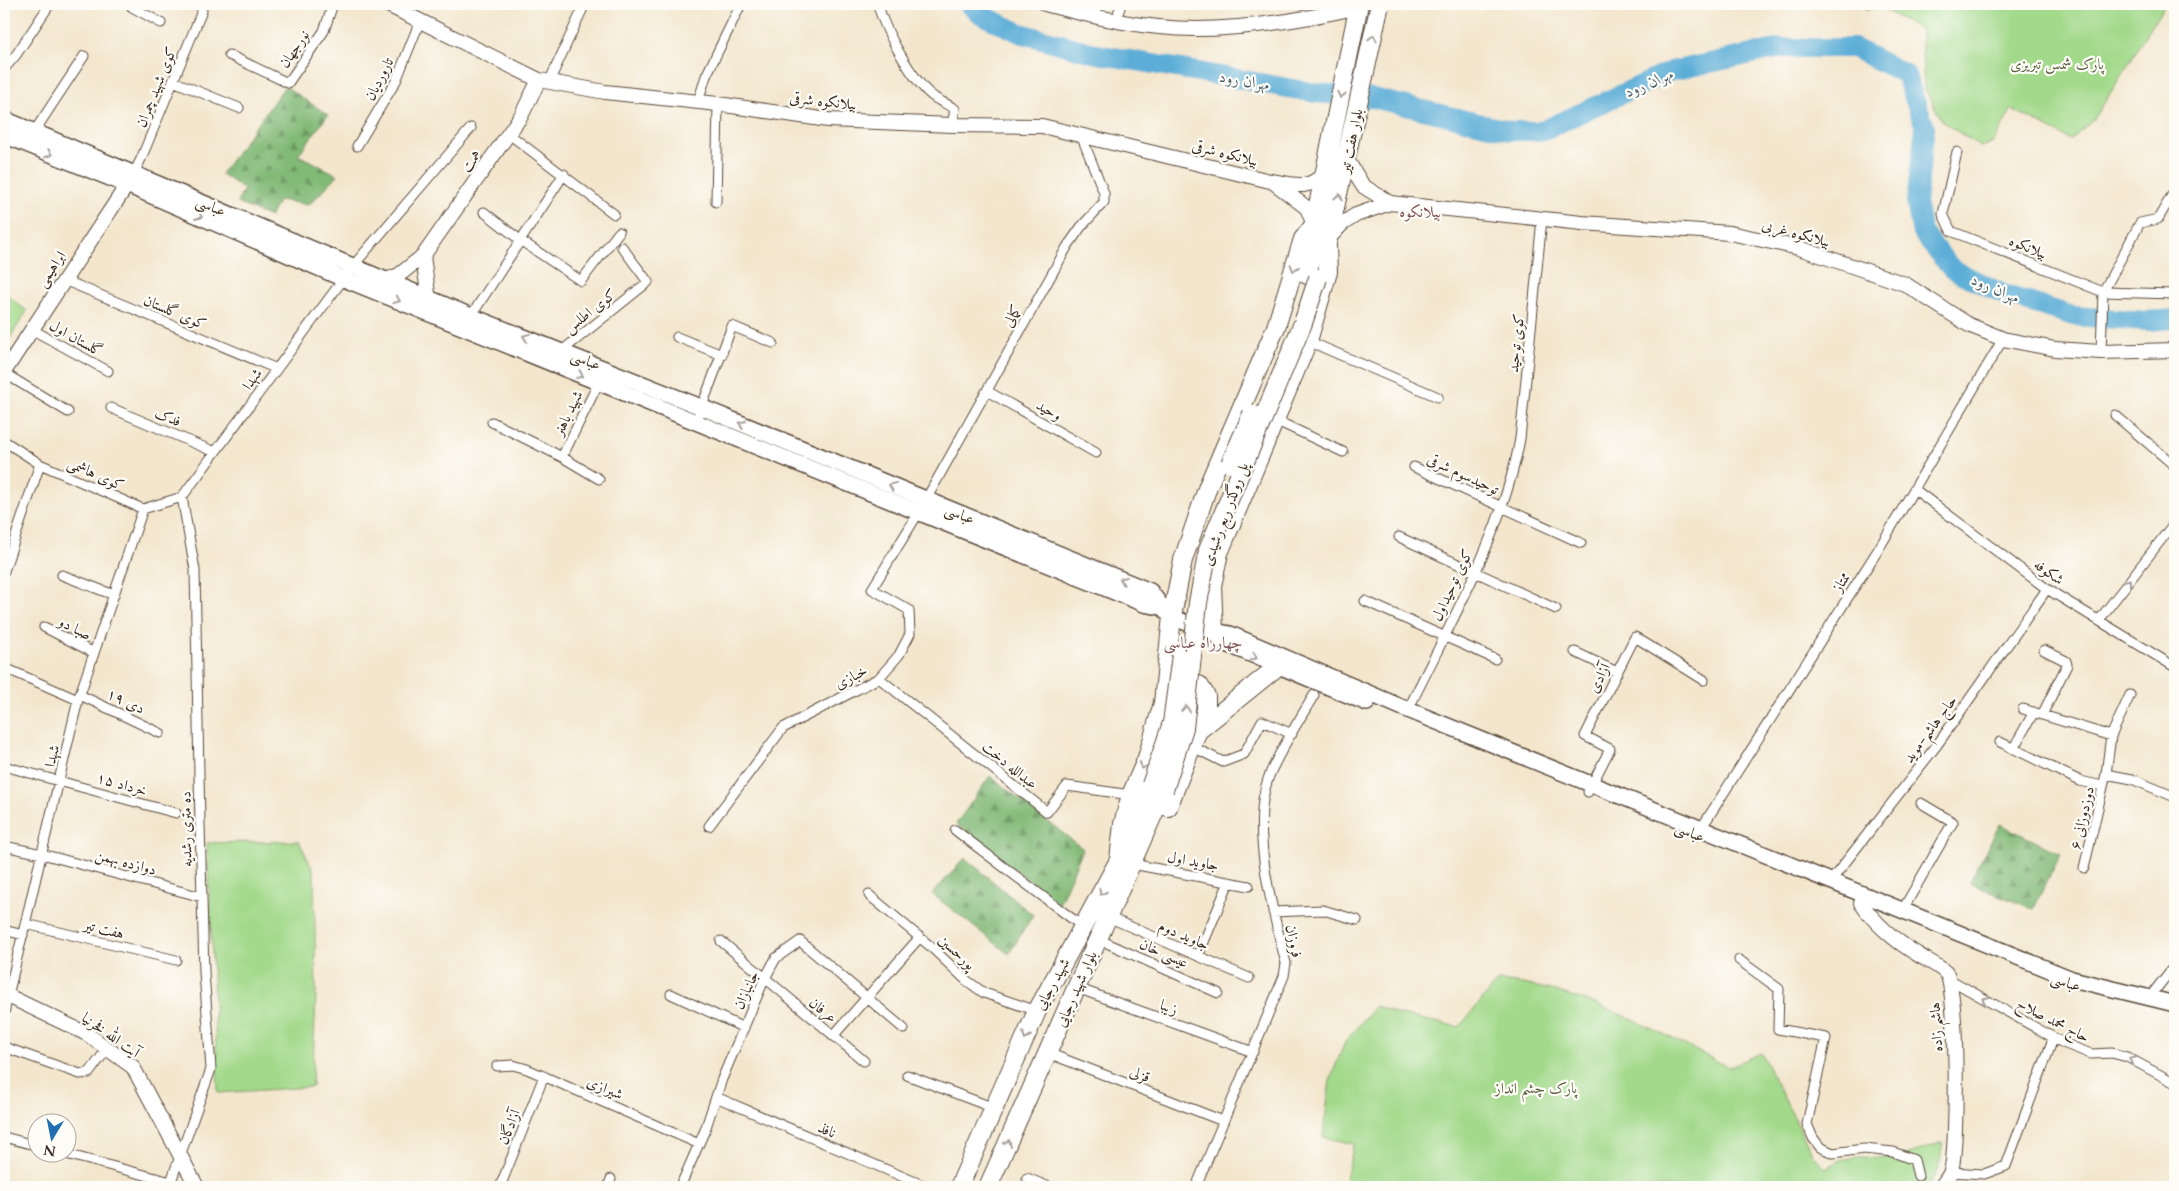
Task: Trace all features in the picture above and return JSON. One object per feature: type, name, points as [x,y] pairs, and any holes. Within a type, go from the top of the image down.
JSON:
[{"type":"highway","name":"بلوار هفت تیر","points":[[1313,276],[1329,242],[1380,4]]},
{"type":"highway","name":"بلوار هفت تیر","points":[[1313,276],[1314,225],[1359,6]]},
{"type":"highway","points":[[1126,862],[1123,824],[1131,794],[1147,758],[1166,684],[1167,612],[1183,560],[1227,440],[1276,327],[1304,239],[1314,225]]},
{"type":"highway","points":[[1214,631],[1212,586],[1218,553],[1308,341],[1328,272],[1329,242]]},
{"type":"highway","name":"پل روگذر ربع رشیدی","points":[[1158,787],[1184,728],[1198,603],[1208,550],[1303,323],[1313,276]]},
{"type":"highway","points":[[1227,440],[1230,451],[1238,460],[1248,461],[1260,455]]},
{"type":"highway","points":[[1193,738],[1277,667]]},
{"type":"highway","points":[[1126,862],[1161,824],[1193,738],[1206,710],[1206,696],[1199,685],[1174,680],[1166,684]]},
{"type":"highway","name":"بلوار شهید رجایی","points":[[988,1187],[1108,917],[1126,862],[1158,787]]},
{"type":"highway","name":"شهید رجایی","points":[[959,1187],[1037,1011],[1084,928],[1126,862]]},
{"type":"main road","name":"عباسى","points":[[4,119],[366,288],[431,314],[467,321],[562,351],[701,407],[922,506]]},
{"type":"main road","name":"عباسى","points":[[4,135],[131,179],[428,297],[467,321],[548,362],[696,422],[1150,591],[1167,612],[1214,631],[1230,634],[1265,648],[1590,789]]},
{"type":"main road","name":"عباسى","points":[[1214,631],[1222,642],[1277,667],[1830,882],[2072,980],[2175,1004]]},
{"type":"main road","name":"عباسى","points":[[1699,832],[1861,903],[2070,985],[2175,1012]]},
{"type":"street","points":[[4,70],[50,4]]},
{"type":"street","points":[[134,4],[132,7],[161,23]]},
{"type":"street","name":"نورجهان","points":[[229,55],[288,83],[324,31],[333,4]]},
{"type":"street","name":"بیلانکوه شرقی","points":[[386,4],[544,81],[605,92],[718,104],[828,120],[952,126],[1042,126],[1270,180],[1304,186],[1317,181],[1325,172]]},
{"type":"street","points":[[698,102],[706,76],[741,4]]},
{"type":"street","points":[[878,4],[894,44],[909,67],[931,95],[955,109],[952,126]]},
{"type":"street","points":[[1045,4],[1116,21],[1196,29],[1276,22],[1359,6]]},
{"type":"street","points":[[1116,21],[1121,4]]},
{"type":"street","points":[[544,81],[583,8]]},
{"type":"street","name":"کوی شهید چمران","points":[[131,179],[202,12]]},
{"type":"street","name":"تاروردیان","points":[[357,146],[396,81],[420,21]]},
{"type":"street","points":[[34,132],[84,56]]},
{"type":"street","name":"همت","points":[[366,288],[399,275],[423,256],[544,81]]},
{"type":"street","points":[[173,82],[239,108]]},
{"type":"street","points":[[716,202],[718,104]]},
{"type":"street","name":"شهدا","points":[[182,497],[353,266],[471,128]]},
{"type":"street","points":[[509,134],[564,174],[614,214]]},
{"type":"street","name":"کمالی","points":[[922,506],[988,392],[1067,247],[1081,227],[1104,202],[1104,193],[1081,135]]},
{"type":"street","name":"بیلانکوه","points":[[1957,152],[1943,214],[1951,231],[2103,292],[2175,294]]},
{"type":"street","name":"بیلانکوه غربی","points":[[1347,160],[1363,186],[1390,203]]},
{"type":"street","points":[[467,321],[564,174]]},
{"type":"street","name":"ابراهیمی","points":[[4,373],[30,329],[131,179]]},
{"type":"street","name":"بیلانکوه شرقی","points":[[1270,180],[1307,208],[1314,225]]},
{"type":"street","points":[[2101,352],[2103,292],[2140,223],[2158,218],[2175,190]]},
{"type":"street","name":"بیلانکوه غربی","points":[[1329,242],[1342,224],[1356,215],[1390,203],[1542,219],[1730,233],[1799,248],[1905,284],[1968,325],[2003,339],[2054,349],[2101,352],[2175,350]]},
{"type":"street","points":[[484,212],[520,240],[580,281],[619,232]]},
{"type":"street","name":"کوی توحید","points":[[1515,469],[1520,439],[1542,219]]},
{"type":"street","name":"کوی اطلس","points":[[548,362],[648,282],[622,247]]},
{"type":"street","points":[[423,256],[431,314]]},
{"type":"street","name":"کوی گلستان","points":[[64,280],[276,369]]},
{"type":"street","points":[[696,422],[732,326],[773,343]]},
{"type":"street","name":"گلستان اول","points":[[30,329],[108,371]]},
{"type":"street","points":[[678,337],[722,355]]},
{"type":"street","name":"ممتاز","points":[[1699,832],[1914,489],[2003,339]]},
{"type":"street","points":[[1308,341],[1438,397]]},
{"type":"street","points":[[4,373],[68,412]]},
{"type":"street","name":"شهید باهنر","points":[[562,457],[599,382]]},
{"type":"street","name":"وحید","points":[[988,392],[1096,453]]},
{"type":"street","name":"فدک","points":[[111,408],[215,452]]},
{"type":"street","points":[[2115,415],[2175,466]]},
{"type":"street","points":[[1275,420],[1343,452]]},
{"type":"street","name":"شهید باهنر","points":[[492,422],[562,457],[599,479]]},
{"type":"street","name":"کوی هاشمی","points":[[4,441],[40,464],[143,509]]},
{"type":"street","points":[[4,571],[40,464]]},
{"type":"street","name":"توحیدسوم شرقی","points":[[1414,467],[1581,543]]},
{"type":"street","name":"کوی توحیداول","points":[[1408,710],[1475,572],[1515,469]]},
{"type":"street","name":"شکوفه","points":[[1914,489],[2048,589],[2175,667]]},
{"type":"street","points":[[143,509],[182,497]]},
{"type":"street","name":"ده متری رشدیه","points":[[170,1184],[211,1069],[202,898],[195,570],[182,497]]},
{"type":"street","name":"خبازی","points":[[710,826],[783,728],[879,678],[899,655],[910,634],[909,610],[872,589],[922,506]]},
{"type":"street","name":"شهدا","points":[[4,1013],[6,996],[26,924],[79,698],[143,509]]},
{"type":"street","points":[[2099,620],[2175,522]]},
{"type":"street","points":[[1399,537],[1556,609]]},
{"type":"street","points":[[62,575],[114,595]]},
{"type":"street","name":"حاج هاشم-موید","points":[[1830,882],[1937,746],[2048,589]]},
{"type":"street","points":[[1365,601],[1495,659]]},
{"type":"street","name":"صبا دو","points":[[44,627],[94,653]]},
{"type":"street","name":"آزادی","points":[[1590,789],[1610,749],[1585,736],[1635,637],[1704,680]]},
{"type":"street","points":[[2013,749],[2038,714],[2067,665],[2066,660],[2044,650]]},
{"type":"street","points":[[1575,652],[1617,672]]},
{"type":"street","name":"۱۹ دی","points":[[5,668],[160,733]]},
{"type":"street","name":"عبدالله دخت","points":[[879,678],[1047,812],[1067,786],[1131,794]]},
{"type":"street","name":"دوزدوزانی ۶","points":[[2084,868],[2104,786],[2111,736],[2130,695]]},
{"type":"street","name":"فروزان","points":[[1196,1187],[1284,976],[1286,964],[1268,888],[1262,817],[1268,780],[1314,696]]},
{"type":"street","points":[[2023,709],[2111,736]]},
{"type":"street","points":[[1193,738],[1223,762],[1244,754],[1262,721],[1292,734]]},
{"type":"street","points":[[2000,742],[2080,781],[2104,786]]},
{"type":"street","name":"۱۵ خرداد","points":[[4,766],[176,813]]},
{"type":"street","points":[[2106,774],[2132,779],[2175,797]]},
{"type":"street","points":[[1902,911],[1953,822],[1921,803]]},
{"type":"street","points":[[955,830],[1084,928]]},
{"type":"street","name":"دوازده بهمن","points":[[4,846],[42,854],[202,898]]},
{"type":"street","name":"جاوید اول","points":[[1126,862],[1249,886]]},
{"type":"street","points":[[1198,956],[1228,882]]},
{"type":"street","name":"پورحسین","points":[[869,895],[920,937],[966,980],[984,993],[1037,1011]]},
{"type":"street","points":[[1861,903],[1884,932],[1934,964],[1949,979]]},
{"type":"street","points":[[1274,912],[1323,910],[1357,920]]},
{"type":"street","name":"جاوید دوم","points":[[1108,917],[1249,978]]},
{"type":"street","name":"هفت تیر","points":[[26,924],[176,960]]},
{"type":"street","points":[[4,930],[23,935]]},
{"type":"street","points":[[833,1036],[920,937]]},
{"type":"street","name":"عیسی خان","points":[[1098,939],[1218,993]]},
{"type":"street","name":"عرفان","points":[[721,941],[764,980],[864,1061]]},
{"type":"street","name":"جانبازان","points":[[680,1187],[764,980],[776,958],[800,941],[904,1029]]},
{"type":"street","points":[[1739,960],[1780,989],[1778,1029],[1826,1038],[1807,1124],[1812,1138],[1820,1147],[1833,1153],[1864,1149],[1893,1152],[1914,1160],[1918,1176]]},
{"type":"street","points":[[2148,998],[2175,965]]},
{"type":"street","name":"حاج محمد صلاح","points":[[1949,979],[2054,1038],[2090,1054],[2112,1053],[2126,1057],[2175,1083]]},
{"type":"street","name":"هاشم زاده","points":[[1941,1187],[1951,1172],[1957,1118],[1949,979]]},
{"type":"street","name":"زیبا","points":[[1076,988],[1253,1052]]},
{"type":"street","points":[[671,994],[744,1028]]},
{"type":"street","name":"آیت الله فخرنیا","points":[[6,996],[87,1034],[133,1067],[197,1187]]},
{"type":"street","points":[[1951,1172],[1984,1174],[2006,1166],[2054,1038]]},
{"type":"street","points":[[4,1047],[80,1074],[89,1073],[107,1049]]},
{"type":"street","name":"قزلی","points":[[1048,1053],[1223,1122]]},
{"type":"street","name":"شیرازی","points":[[497,1066],[513,1065],[544,1076],[699,1144]]},
{"type":"street","points":[[907,1075],[994,1108]]},
{"type":"street","name":"آزادگان","points":[[500,1187],[544,1076]]},
{"type":"street","name":"نافذ","points":[[716,1097],[927,1187]]},
{"type":"street","points":[[4,1137],[28,1143]]},
{"type":"street","points":[[78,1157],[170,1184]]},
{"type":"street","points":[[1027,1178],[1049,1187]]},
{"type":"green space","name":"پارک شمس تبریزی","points":[[1865,4],[2165,4],[2095,118],[2071,140],[2012,109],[1993,143],[1981,147],[1943,122],[1924,88],[1921,30],[1880,7],[1866,10]]},
{"type":"green space","points":[[285,86],[328,115],[298,155],[338,175],[309,205],[279,200],[270,217],[237,203],[244,189],[221,174]]},
{"type":"green space","points":[[4,293],[27,311],[4,347]]},
{"type":"green space","points":[[990,776],[1083,849],[1059,904],[956,824]]},
{"type":"green space","points":[[2000,824],[2061,854],[2033,909],[1969,883]]},
{"type":"green space","points":[[299,841],[314,872],[316,995],[312,1087],[218,1093],[207,843]]},
{"type":"green space","points":[[965,858],[1033,915],[1009,954],[932,894]]},
{"type":"green space","name":"پارک چشم انداز","points":[[1498,981],[1529,985],[1559,992],[1588,1002],[1645,1025],[1728,1067],[1761,1053],[1813,1155],[1825,1168],[1841,1160],[1857,1157],[1897,1158],[1943,1142],[1939,1169],[1927,1187],[1344,1187],[1354,1144],[1323,1137],[1330,1080],[1345,1042],[1375,1006],[1396,1014],[1459,1027]]},
{"type":"waterway","name":"مهران رود","points":[[969,4],[982,15],[1020,33],[1097,54],[1316,93],[1373,98],[1511,131],[1542,131],[1671,71],[1781,48],[1854,48],[1905,74],[1925,127],[1916,202],[1922,233],[1952,269],[2003,294],[2073,316],[2147,321],[2175,319]]},
{"type":"district","name":"بیلانکوه","points":[[1420,211]]},
{"type":"district","name":"چهارراه عباسی","points":[[1203,642]]}]
